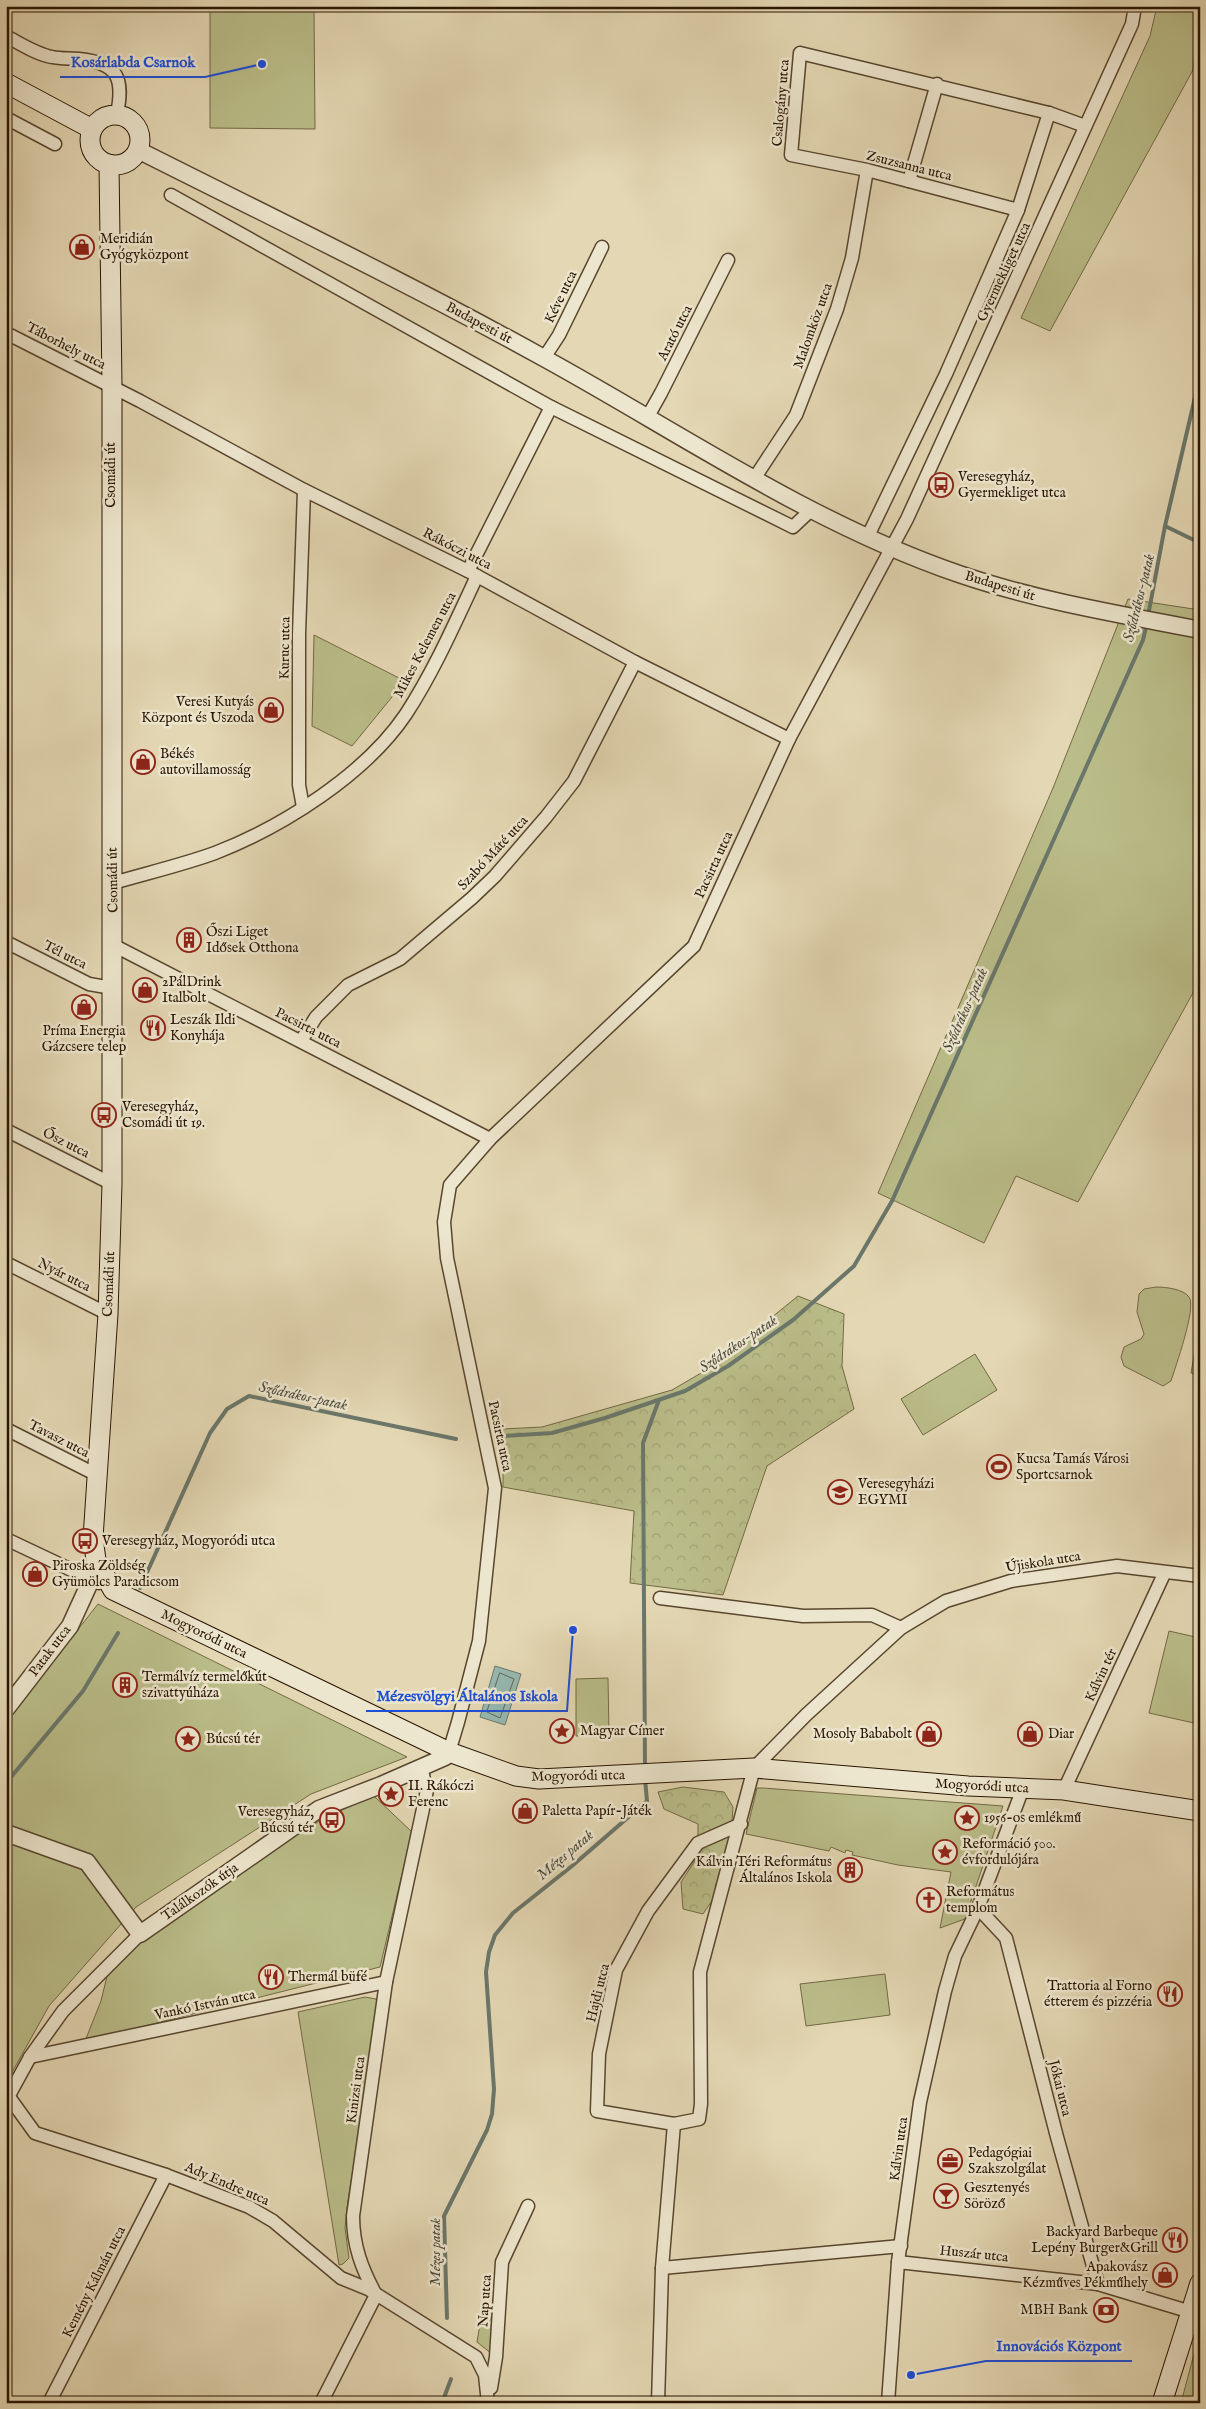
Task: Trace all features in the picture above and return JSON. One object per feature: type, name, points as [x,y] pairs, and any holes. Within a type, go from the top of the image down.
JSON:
[{"type":"main road","points":[[6,83],[92,129]]},
{"type":"main road","points":[[117,114],[125,116],[137,127],[141,142],[138,150],[126,162],[109,164],[96,156],[92,150],[90,136],[92,129],[103,118],[117,114]]},
{"type":"main road","name":"Csomádi út","points":[[109,164],[112,386],[110,742],[113,883],[112,1184],[108,1314],[93,1538],[96,1560],[113,1590]]},
{"type":"main road","name":"Mogyoródi utca","points":[[113,1590],[447,1755],[516,1776],[539,1779],[754,1768],[959,1785],[1064,1790],[1200,1811]]},
{"type":"main road","points":[[1162,2403],[1200,2283]]},
{"type":"street","name":"Gyermekliget utca","points":[[892,547],[907,519],[1132,24],[1135,6]]},
{"type":"street","points":[[6,36],[53,58],[78,58],[106,65],[119,81],[121,98],[117,114]]},
{"type":"street","name":"Csalogány utca","points":[[791,155],[800,53],[937,84]]},
{"type":"street","points":[[909,182],[937,84],[1049,113],[1085,126]]},
{"type":"street","name":"Gyermekliget utca","points":[[868,536],[946,374],[1018,210],[1049,113]]},
{"type":"street","points":[[6,118],[55,144]]},
{"type":"street","name":"Budapesti út","points":[[138,150],[448,306],[544,358],[754,479],[892,547],[958,574],[1001,588],[1092,610],[1200,630]]},
{"type":"street","name":"Zsuzsanna utca","points":[[791,155],[867,170],[1018,210]]},
{"type":"street","name":"Malomköz utca","points":[[754,479],[796,415],[836,309],[852,258],[867,170]]},
{"type":"street","points":[[170,195],[551,407],[793,527],[812,509]]},
{"type":"street","name":"Kéve utca","points":[[544,358],[558,335],[602,247]]},
{"type":"street","name":"Arató utca","points":[[646,418],[661,393],[728,260]]},
{"type":"street","name":"Táborhely utca","points":[[6,333],[112,386]]},
{"type":"street","name":"Rákóczi utca","points":[[112,386],[304,490],[473,574],[635,662],[788,739]]},
{"type":"street","name":"Mikes Kelemen utca","points":[[113,883],[214,853],[259,834],[340,782],[376,750],[405,716],[431,672],[473,574],[551,407]]},
{"type":"street","name":"Kuruc utca","points":[[303,807],[299,785],[299,653],[304,490]]},
{"type":"street","name":"Pacsirta utca","points":[[447,1755],[479,1641],[495,1488],[447,1258],[444,1222],[450,1185],[490,1139],[694,946],[788,739],[892,547]]},
{"type":"street","name":"Szabó Máté utca","points":[[301,1041],[316,1017],[348,986],[400,959],[495,876],[546,818],[574,781],[635,662]]},
{"type":"street","name":"Tél utca","points":[[6,942],[89,984],[112,988]]},
{"type":"street","name":"Pacsirta utca","points":[[113,945],[490,1139]]},
{"type":"street","name":"Ősz utca","points":[[6,1130],[112,1184]]},
{"type":"street","name":"Nyár utca","points":[[6,1263],[108,1314]]},
{"type":"street","name":"Tavasz utca","points":[[6,1429],[98,1476]]},
{"type":"street","name":"Mogyoródi utca","points":[[6,1539],[113,1590]]},
{"type":"street","name":"Patak utca","points":[[6,1709],[70,1626],[91,1580],[96,1560]]},
{"type":"street","name":"Újiskola utca","points":[[754,1768],[806,1715],[900,1628],[946,1601],[1011,1580],[1117,1566],[1164,1574],[1200,1576]]},
{"type":"street","name":"Kálvin tér","points":[[1064,1790],[1164,1574]]},
{"type":"street","points":[[660,1598],[803,1616],[872,1615],[900,1628]]},
{"type":"street","name":"Találkozók útja","points":[[8,2099],[30,2057],[63,2011],[140,1934],[319,1809],[421,1768],[447,1755]]},
{"type":"street","name":"Kinizsi utca","points":[[376,2295],[362,2268],[355,2245],[353,2216],[386,1982],[427,1790],[421,1768]]},
{"type":"street","name":"Hajdi utca","points":[[741,1824],[698,1843],[648,1911],[616,1970],[599,2054],[597,2111],[674,2124],[699,2119],[701,2104],[700,1972],[741,1824],[754,1768]]},
{"type":"street","points":[[978,1908],[1023,1788]]},
{"type":"street","points":[[6,1833],[86,1862],[140,1934]]},
{"type":"street","name":"Kálvin utca","points":[[888,2403],[898,2262],[920,2102],[944,1991],[955,1956],[978,1908]]},
{"type":"street","name":"Jókai utca","points":[[978,1908],[1006,1938],[1057,2137],[1098,2284]]},
{"type":"street","name":"Vankó István utca","points":[[30,2057],[386,1982]]},
{"type":"street","name":"Ady Endre utca","points":[[8,2099],[36,2133],[166,2175],[249,2207],[274,2221],[342,2278],[376,2295],[476,2357]]},
{"type":"street","points":[[658,2403],[662,2268],[674,2124]]},
{"type":"street","name":"Kemény Kálmán utca","points":[[48,2403],[166,2175]]},
{"type":"street","name":"Nap utca","points":[[488,2403],[496,2357],[502,2262],[528,2206]]},
{"type":"street","points":[[662,2268],[900,2246]]},
{"type":"street","name":"Huszár utca","points":[[898,2262],[1098,2284],[1191,2312]]},
{"type":"street","points":[[321,2403],[376,2295]]},
{"type":"street","name":"Nap utca","points":[[476,2357],[485,2375],[488,2403]]},
{"type":"green space","points":[[1157,6],[1200,6],[1193,70],[1050,331],[1021,318],[1150,36]]},
{"type":"green space","points":[[210,9],[314,11],[315,129],[210,128]]},
{"type":"green space","points":[[1128,599],[1200,610],[1200,980],[1078,1202],[1016,1176],[984,1243],[878,1193],[1053,788]]},
{"type":"green space","points":[[314,635],[405,681],[352,746],[312,726]]},
{"type":"green space","points":[[1156,1287],[1179,1290],[1189,1297],[1191,1303],[1188,1325],[1171,1381],[1163,1386],[1124,1366],[1121,1357],[1124,1347],[1141,1339],[1144,1334],[1137,1312],[1139,1294],[1144,1289]]},
{"type":"green space","points":[[798,1296],[844,1314],[842,1366],[854,1409],[767,1466],[723,1595],[630,1583],[634,1511],[503,1487],[503,1429],[542,1427],[672,1390],[708,1369]]},
{"type":"green space","points":[[1197,1338],[1200,1339],[1200,1375],[1191,1373]]},
{"type":"green space","points":[[975,1354],[997,1390],[923,1435],[901,1399]]},
{"type":"green space","name":"Búcsú tér","points":[[98,1604],[407,1757],[311,1794],[136,1907],[49,2006],[6,2083],[6,1721]]},
{"type":"green space","points":[[1169,1631],[1200,1638],[1200,1697],[1194,1723],[1149,1713]]},
{"type":"green space","points":[[608,1678],[609,1735],[576,1736],[576,1679]]},
{"type":"green space","points":[[683,1787],[724,1792],[733,1807],[730,1849],[718,1892],[703,1914],[683,1909],[681,1882],[698,1856],[698,1824],[664,1809],[658,1792]]},
{"type":"green space","points":[[757,1788],[1003,1806],[965,1919],[940,1928],[951,1872],[898,1865],[852,1855],[853,1852],[846,1850],[845,1853],[831,1847],[829,1851],[746,1834]]},
{"type":"green space","points":[[374,1796],[412,1832],[380,1967],[85,2041],[101,2001],[107,1976],[140,1934],[324,1818]]},
{"type":"green space","points":[[885,1974],[890,2015],[806,2026],[800,1984]]},
{"type":"green space","points":[[365,1997],[376,1999],[378,2006],[347,2208],[345,2228],[349,2258],[339,2265],[298,2012]]},
{"type":"green space","points":[[481,2318],[493,2318],[492,2354],[477,2342]]},
{"type":"green space","points":[[1200,2331],[1200,2403],[1181,2403]]},
{"type":"water","points":[[495,1666],[521,1674],[505,1725],[480,1717]]},
{"type":"waterway","name":"Sződrákos-patak","points":[[1148,616],[1165,526],[1200,376]]},
{"type":"waterway","points":[[1165,526],[1200,543]]},
{"type":"waterway","name":"Sződrákos-patak","points":[[502,1436],[552,1433],[605,1418],[685,1391],[728,1366],[793,1320],[854,1266],[892,1201],[1143,640],[1147,623]]},
{"type":"waterway","name":"Sződrákos-patak","points":[[140,1588],[210,1433],[227,1409],[249,1396],[456,1439]]},
{"type":"waterway","name":"Mézes patak","points":[[645,1767],[643,1443],[659,1400]]},
{"type":"waterway","name":"Sződrákos-patak","points":[[6,1783],[83,1691],[118,1633]]},
{"type":"waterway","name":"Mézes patak","points":[[447,2318],[444,2216],[487,2130],[492,2114],[494,2089],[486,1972],[489,1952],[495,1935],[513,1913],[572,1866],[647,1801],[645,1779]]},
{"type":"waterway","name":"Mézes patak","points":[[442,2403],[451,2379]]},
{"type":"place","name":"Kosárlabda Csarnok","points":[[262,64]]},
{"type":"place","name":"Meridián Gyógyközpont","points":[[82,247]]},
{"type":"place","name":"Veresegyház, Gyermekliget utca","points":[[941,485]]},
{"type":"place","name":"Veresi Kutyás Központ és Uszoda","points":[[271,710]]},
{"type":"place","name":"Békés autovillamosság","points":[[143,762]]},
{"type":"place","name":"Őszi Liget Idősek Otthona","points":[[189,940]]},
{"type":"place","name":"2PálDrink Italbolt","points":[[145,990]]},
{"type":"place","name":"Príma Energia Gázcsere telep","points":[[84,1007]]},
{"type":"place","name":"Leszák Ildi Konyhája","points":[[153,1028]]},
{"type":"place","name":"Veresegyház, Csomádi út 19.","points":[[104,1115]]},
{"type":"place","name":"Kucsa Tamás Városi Sportcsarnok","points":[[999,1467]]},
{"type":"place","name":"Veresegyházi EGYMI","points":[[840,1492]]},
{"type":"place","name":"Veresegyház, Mogyoródi utca","points":[[85,1541]]},
{"type":"place","name":"Piroska Zöldség Gyümölcs Paradicsom","points":[[35,1574]]},
{"type":"place","name":"Mézesvölgyi Általános Iskola","points":[[573,1630]]},
{"type":"place","name":"Termálvíz termelőkút szivattyúháza","points":[[125,1685]]},
{"type":"place","name":"Magyar Címer","points":[[562,1731]]},
{"type":"place","name":"Mosoly Bababolt","points":[[929,1734]]},
{"type":"place","name":"Diar","points":[[1030,1734]]},
{"type":"place","name":"Búcsú tér","points":[[188,1739]]},
{"type":"place","name":"II. Rákóczi Ferenc","points":[[391,1794]]},
{"type":"place","name":"Paletta Papír-Játék","points":[[525,1811]]},
{"type":"place","name":"1956-os emlékmű","points":[[967,1818]]},
{"type":"place","name":"Veresegyház, Búcsú tér","points":[[332,1820]]},
{"type":"place","name":"Reformáció 500. évfordulójára","points":[[945,1852]]},
{"type":"place","name":"Kálvin Téri Református Általános Iskola","points":[[850,1870]]},
{"type":"place","name":"Református templom","points":[[929,1900]]},
{"type":"place","name":"Thermál büfé","points":[[271,1977]]},
{"type":"place","name":"Trattoria al Forno étterem és pizzéria","points":[[1170,1994]]},
{"type":"place","name":"Pedagógiai Szakszolgálat","points":[[950,2161]]},
{"type":"place","name":"Gesztenyés Söröző","points":[[946,2196]]},
{"type":"place","name":"Backyard Barbeque Lepény Burger&Grill","points":[[1175,2240]]},
{"type":"place","name":"Apakovász Kézműves Pékműhely","points":[[1165,2275]]},
{"type":"place","name":"MBH Bank","points":[[1106,2310]]},
{"type":"place","name":"Innovációs Központ","points":[[911,2375]]}]
